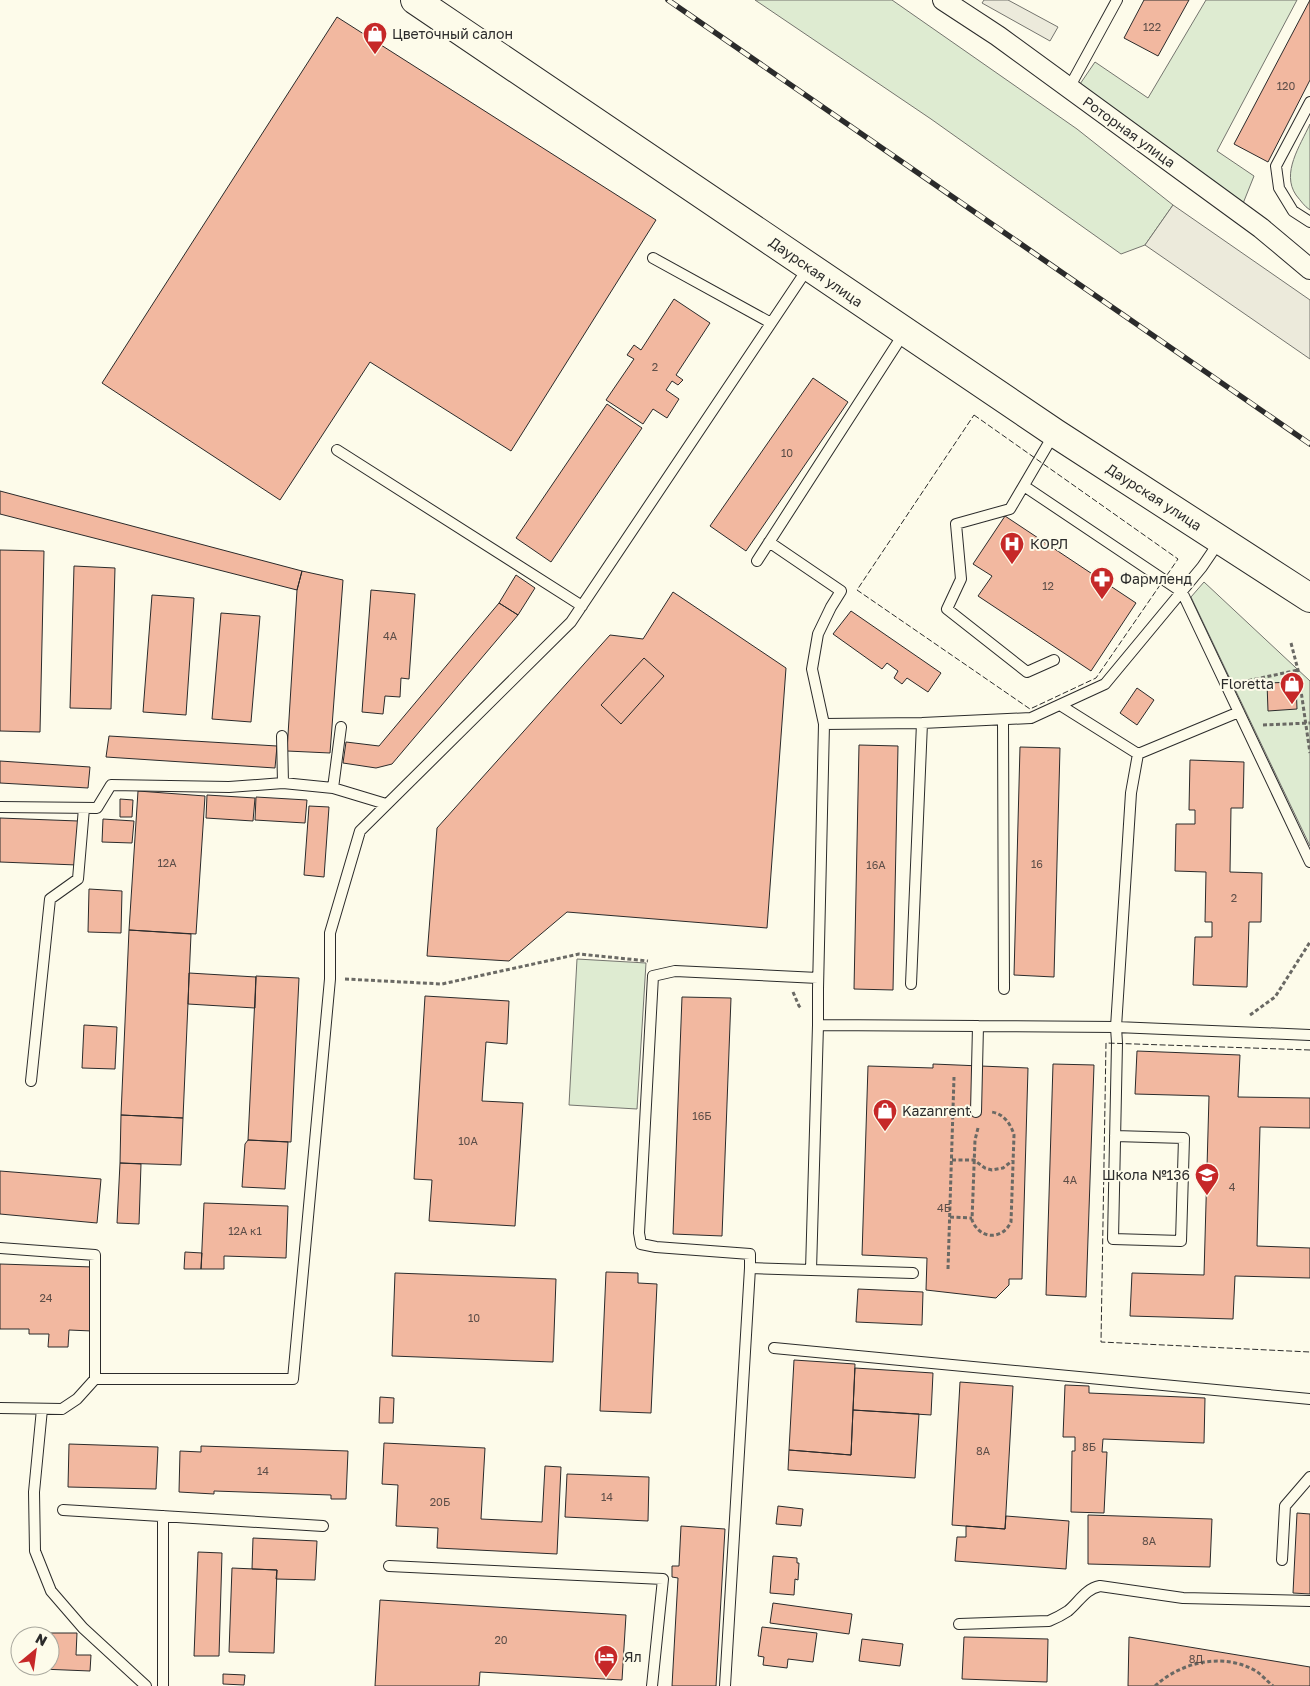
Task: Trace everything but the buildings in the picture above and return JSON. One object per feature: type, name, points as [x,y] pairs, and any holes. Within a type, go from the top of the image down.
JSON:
[{"type":"street","name":"Даурская улица","points":[[415,0],[696,189],[904,333],[1054,433],[1310,598]]},
{"type":"street","name":"Роторная улица","points":[[944,0],[998,36],[1261,228],[1310,269]]},
{"type":"street","name":"Даурская улица","points":[[1221,540],[1310,618]]},
{"type":"lane","points":[[1069,88],[1118,0]]},
{"type":"lane","points":[[1310,102],[1276,166],[1279,188],[1293,211],[1310,222]]},
{"type":"lane","points":[[653,258],[771,323]]},
{"type":"lane","points":[[95,1379],[293,1379],[330,979],[330,933],[360,831],[571,622],[809,267]]},
{"type":"lane","points":[[757,561],[904,333]]},
{"type":"lane","points":[[1054,433],[1010,509],[956,524],[961,579],[947,609],[1027,672],[1054,660]]},
{"type":"lane","points":[[337,450],[582,606]]},
{"type":"lane","points":[[1024,486],[1182,592],[1310,862]]},
{"type":"lane","points":[[824,724],[922,723],[1031,718],[1105,684],[1182,592],[1221,540]]},
{"type":"lane","points":[[769,542],[841,592],[831,607],[818,634],[812,669],[824,724],[811,1270]]},
{"type":"lane","points":[[1060,704],[1138,754]]},
{"type":"lane","points":[[1138,754],[1238,712]]},
{"type":"lane","points":[[1004,720],[1004,990]]},
{"type":"lane","points":[[911,984],[922,723]]},
{"type":"lane","points":[[333,788],[341,727]]},
{"type":"lane","points":[[282,736],[284,783]]},
{"type":"lane","points":[[1115,1136],[1184,1138],[1181,1241],[1113,1239],[1116,1027],[1131,793],[1138,754]]},
{"type":"lane","points":[[0,808],[97,808],[111,785],[229,787],[284,783],[333,788],[386,804]]},
{"type":"lane","points":[[31,1081],[50,899],[78,879],[84,808]]},
{"type":"lane","points":[[725,1686],[750,1254],[641,1244],[639,1233],[653,976],[675,971],[818,978]]},
{"type":"lane","points":[[818,1025],[1116,1027],[1310,1035]]},
{"type":"lane","points":[[978,1026],[980,1114]]},
{"type":"lane","points":[[0,1248],[96,1255],[95,1379],[77,1399],[62,1409],[0,1408]]},
{"type":"lane","points":[[750,1268],[912,1273]]},
{"type":"lane","points":[[774,1348],[1310,1399]]},
{"type":"lane","points":[[42,1409],[34,1492],[35,1551],[51,1591],[83,1628],[146,1686]]},
{"type":"lane","points":[[1282,1560],[1285,1506],[1310,1477]]},
{"type":"lane","points":[[63,1510],[323,1526]]},
{"type":"lane","points":[[163,1516],[163,1686]]},
{"type":"lane","points":[[388,1566],[663,1579],[652,1686]]},
{"type":"lane","points":[[959,1624],[1049,1621],[1059,1617],[1086,1593],[1100,1586],[1183,1598],[1310,1601]]},
{"type":"path","points":[[1291,643],[1298,670],[1310,753]]},
{"type":"path","points":[[1226,686],[1298,670]]},
{"type":"path","points":[[1245,726],[1310,723]]},
{"type":"path","points":[[1228,1032],[1275,997],[1310,942]]},
{"type":"path","points":[[330,979],[442,984],[579,954],[657,963]]},
{"type":"path","points":[[789,988],[794,993],[799,1006],[818,1025]]},
{"type":"path","points":[[948,1269],[954,1076]]},
{"type":"path","points":[[953,1111],[980,1114],[988,1112],[999,1113],[1012,1129],[1014,1135],[1011,1222],[1000,1234],[987,1235],[975,1227],[972,1218],[974,1140],[982,1122]]},
{"type":"path","points":[[952,1160],[974,1160],[985,1168],[992,1170],[1003,1168],[1013,1160]]},
{"type":"path","points":[[950,1217],[972,1218]]},
{"type":"path","points":[[1155,1686],[1164,1678],[1190,1665],[1209,1662],[1227,1662],[1246,1666],[1264,1676],[1271,1686]]},
{"type":"green space","points":[[755,0],[892,0],[1077,129],[1173,205],[1145,245],[1121,254],[931,119]]},
{"type":"green space","points":[[1206,0],[1297,0],[1217,151],[1254,176],[1242,206],[1078,87],[1095,62],[1148,98]]},
{"type":"green space","points":[[1310,124],[1310,210],[1296,195],[1290,178],[1297,150]]},
{"type":"green space","points":[[1204,582],[1310,681],[1310,846],[1191,597]]},
{"type":"green space","points":[[577,959],[646,963],[637,1109],[569,1105]]},
{"type":"shaded area","points":[[984,0],[1008,0],[1058,27],[1050,41],[982,3]]},
{"type":"shaded area","points":[[1173,205],[1310,300],[1310,359],[1145,245]]},
{"type":"railway","points":[[668,0],[1310,444]]},
{"type":"fence","points":[[974,415],[1178,559],[1096,678],[1030,709],[857,590],[974,415]]},
{"type":"fence","points":[[1310,1050],[1106,1043],[1101,1342],[1310,1352]]},
{"type":"place","name":"Цветочный салон","points":[[375,55]]},
{"type":"place","name":"КОРЛ","points":[[1012,565]]},
{"type":"place","name":"Фармленд","points":[[1102,600]]},
{"type":"place","name":"Floretta","points":[[1292,705]]},
{"type":"place","name":"Kazanrent","points":[[885,1132]]},
{"type":"place","name":"Школа №136","points":[[1207,1196]]},
{"type":"place","name":"Ял","points":[[606,1678]]}]
